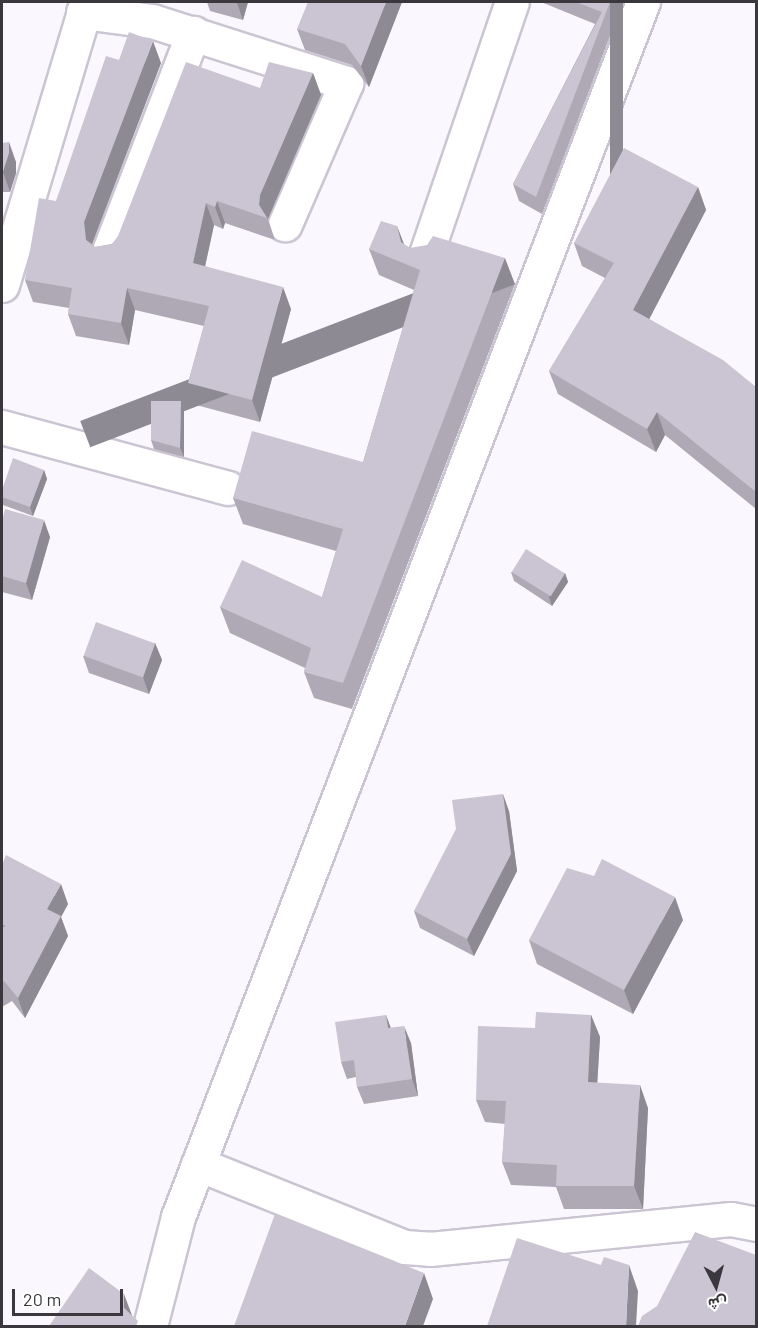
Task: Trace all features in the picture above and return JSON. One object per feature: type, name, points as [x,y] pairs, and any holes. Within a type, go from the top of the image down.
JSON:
[{"type":"street","points":[[425,257],[512,2]]},
{"type":"street","points":[[150,1326],[178,1217],[643,2]]},
{"type":"street","points":[[2,285],[85,7],[152,21],[346,83],[285,224]]},
{"type":"street","points":[[109,251],[193,33]]},
{"type":"street","points":[[2,428],[228,488]]},
{"type":"street","points":[[198,1164],[404,1247],[430,1250],[703,1222],[756,1224]]},
{"type":"street","points":[[687,1253],[703,1222]]},
{"type":"building","points":[[308,2],[386,2],[361,66],[345,44],[297,29]]},
{"type":"building","points":[[576,2],[610,2],[536,197],[513,184],[602,12]]},
{"type":"building","points":[[129,32],[153,41],[84,222],[86,240],[95,247],[112,244],[118,236],[186,62],[260,88],[269,62],[313,73],[260,195],[259,205],[267,218],[217,201],[215,207],[206,203],[193,263],[283,287],[252,400],[188,383],[209,306],[127,288],[121,323],[68,314],[72,288],[25,280],[39,198],[56,201],[106,56],[119,60]]},
{"type":"building","points":[[9,142],[9,153],[2,172],[2,143]]},
{"type":"building","points":[[624,148],[698,187],[633,310],[723,360],[756,387],[756,492],[657,412],[647,429],[549,371],[614,263],[574,243]]},
{"type":"building","points":[[381,221],[397,226],[401,242],[410,248],[427,245],[433,236],[505,258],[343,683],[304,672],[311,648],[220,607],[242,560],[322,597],[343,529],[233,498],[252,431],[363,462],[420,270],[369,249]]},
{"type":"building","points":[[151,401],[181,401],[180,448],[151,440]]},
{"type":"building","points":[[13,458],[44,470],[30,507],[2,497],[2,490]]},
{"type":"building","points":[[5,509],[44,520],[26,583],[2,576],[2,521]]},
{"type":"building","points":[[526,549],[565,573],[551,596],[512,572]]},
{"type":"building","points":[[96,622],[155,644],[143,677],[84,656]]},
{"type":"building","points":[[503,794],[511,854],[467,939],[414,911],[456,829],[452,800]]},
{"type":"building","points":[[6,855],[61,884],[47,909],[61,916],[18,998],[4,981],[2,983],[2,928],[6,926],[2,924],[2,865]]},
{"type":"building","points":[[602,859],[675,897],[624,990],[529,940],[567,868],[594,876]]},
{"type":"building","points":[[536,1012],[591,1015],[588,1082],[640,1085],[634,1186],[556,1186],[557,1165],[502,1162],[506,1101],[476,1100],[478,1026],[535,1028]]},
{"type":"building","points":[[386,1015],[388,1028],[404,1026],[412,1079],[357,1087],[354,1060],[341,1062],[335,1022]]},
{"type":"building","points":[[275,1214],[424,1273],[405,1326],[234,1326]]},
{"type":"building","points":[[695,1232],[756,1255],[756,1326],[638,1326],[642,1316],[657,1306]]},
{"type":"building","points":[[517,1238],[601,1265],[604,1257],[629,1265],[626,1326],[487,1326]]},
{"type":"building","points":[[89,1268],[124,1294],[124,1308],[138,1321],[136,1326],[49,1326]]}]
